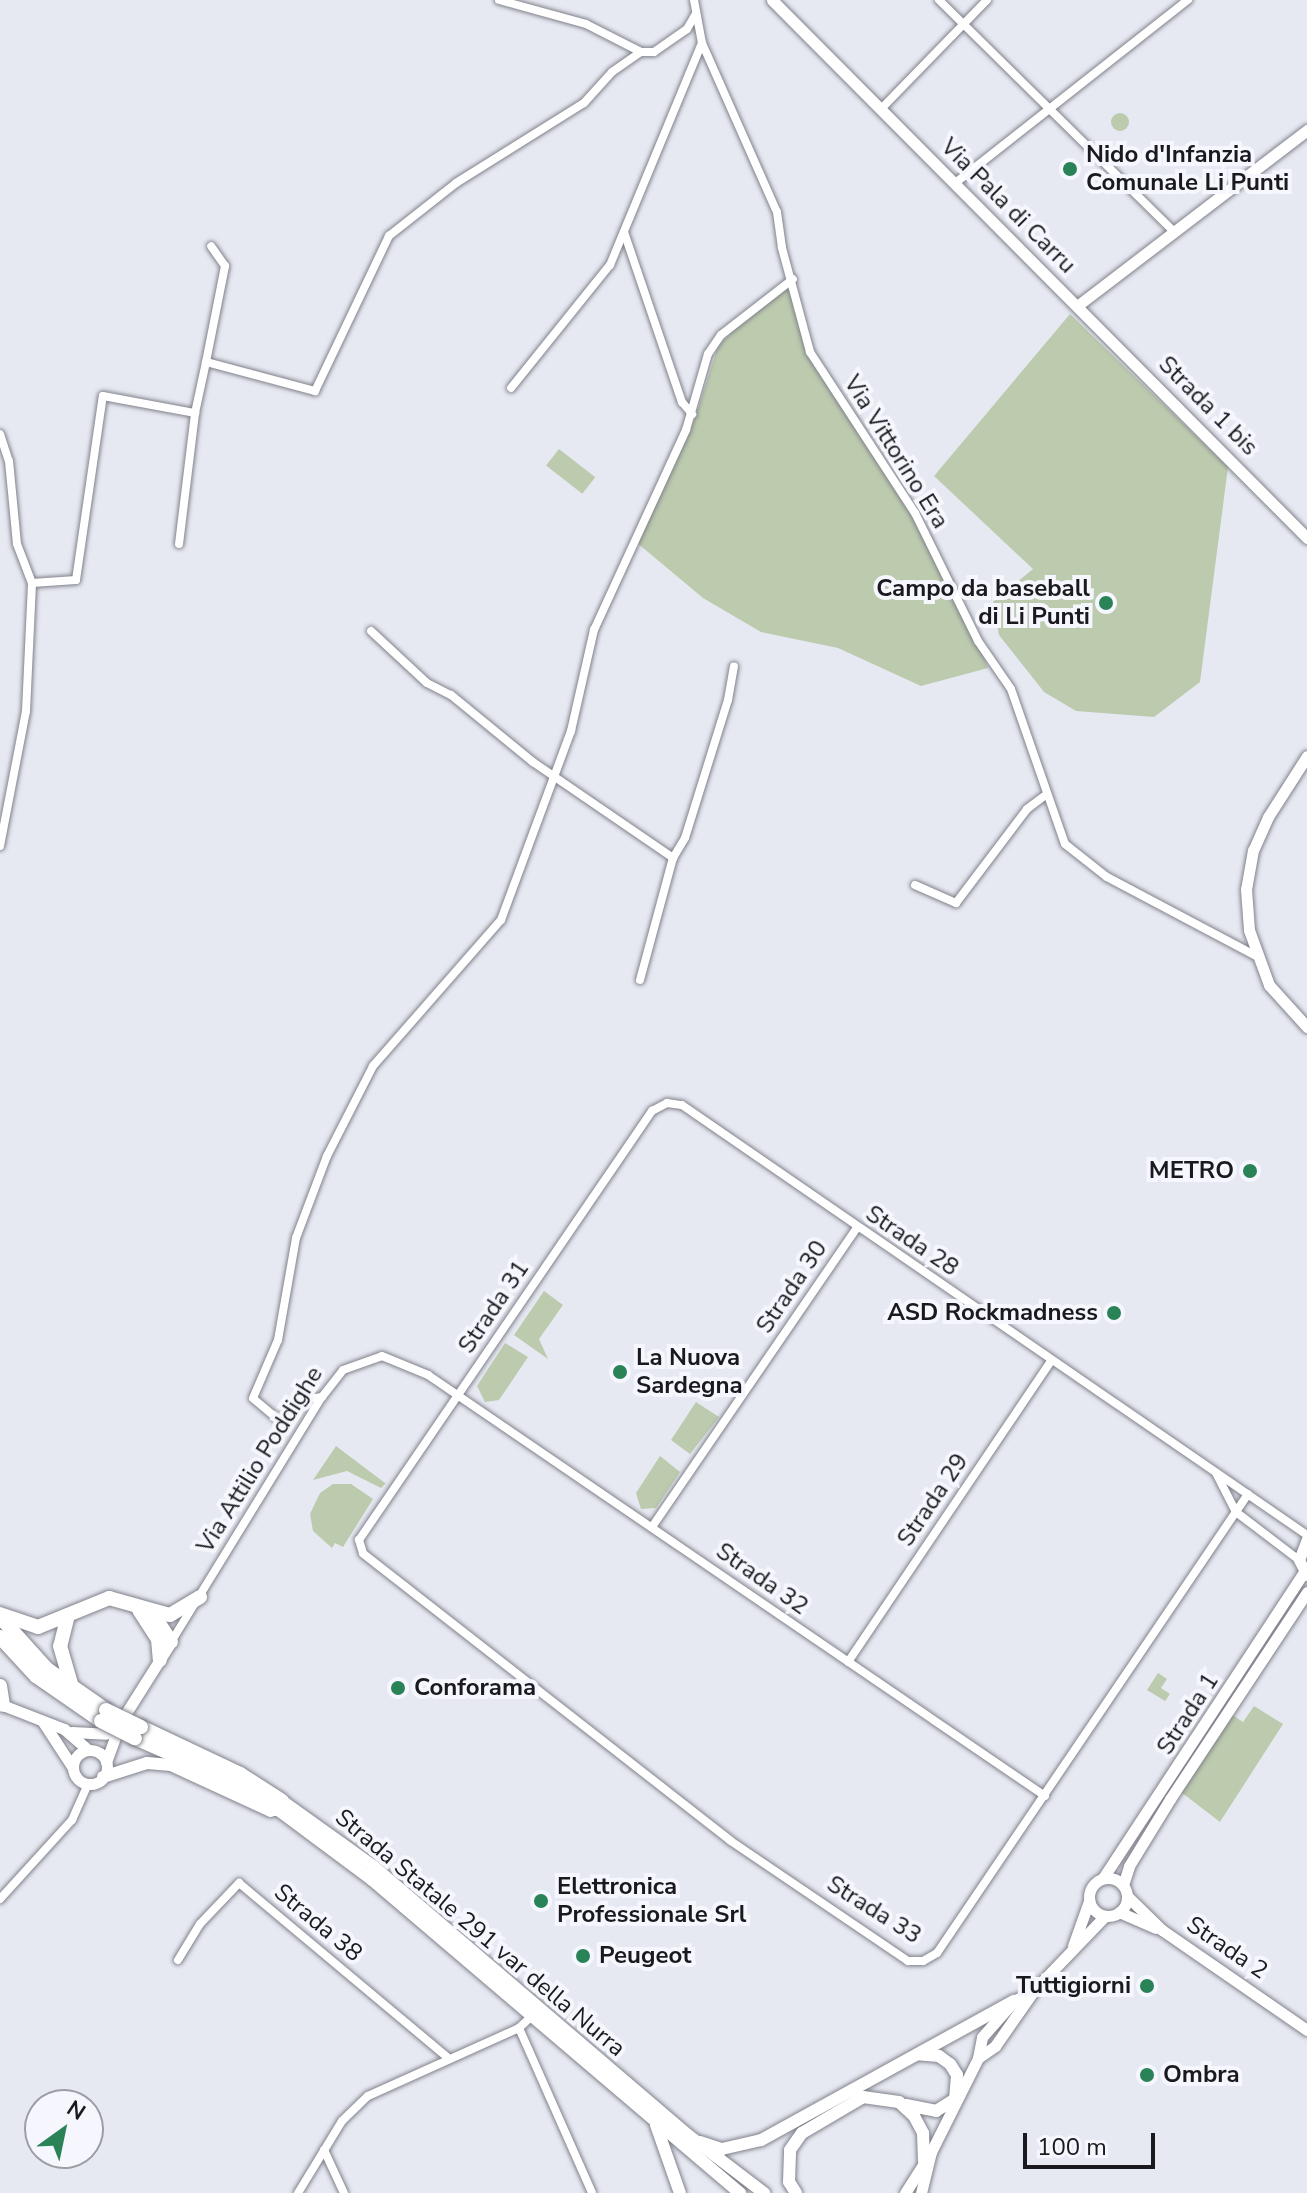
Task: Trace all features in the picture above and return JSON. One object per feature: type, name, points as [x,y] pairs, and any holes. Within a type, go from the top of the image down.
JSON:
[{"type":"highway","points":[[0,1616],[38,1627],[69,1615],[88,1602],[109,1598],[153,1614],[170,1615],[200,1597]]},
{"type":"highway","points":[[136,1606],[158,1639],[160,1660]]},
{"type":"highway","points":[[153,1614],[171,1642]]},
{"type":"highway","points":[[69,1615],[60,1646],[74,1691]]},
{"type":"highway","name":"Strada Statale 291 var della Nurra","points":[[0,1616],[24,1648],[104,1721]]},
{"type":"highway","name":"Strada Statale 291 var della Nurra","points":[[0,1637],[36,1676],[104,1721],[240,1774],[281,1809]]},
{"type":"highway","points":[[0,1686],[2,1705]]},
{"type":"main road","points":[[103,1777],[147,1763],[171,1765],[281,1809]]},
{"type":"main road","name":"Strada Statale 291 var della Nurra","points":[[281,1809],[371,1879],[740,2193]]},
{"type":"main road","name":"Strada Statale 291 var della Nurra","points":[[281,1809],[373,1866],[688,2135],[764,2193]]},
{"type":"main road","points":[[688,2135],[722,2149],[742,2148],[1014,2001]]},
{"type":"main road","points":[[796,2193],[788,2166],[790,2150],[802,2133],[863,2097],[936,2111],[955,2099],[957,2075],[950,2064],[939,2056],[914,2054]]},
{"type":"main road","points":[[899,2102],[923,2133],[928,2157]]},
{"type":"main road","points":[[655,2122],[680,2193]]},
{"type":"street","points":[[499,0],[586,24],[641,52],[654,52],[687,29],[695,14]]},
{"type":"street","name":"Via Vittorino Era","points":[[694,0],[702,43],[777,212],[810,352],[915,513],[978,641],[1011,689],[1044,796],[1065,844],[1079,859],[1258,957]]},
{"type":"street","name":"Via Pala di Carru","points":[[772,0],[1077,306],[1307,130]]},
{"type":"street","points":[[939,0],[1174,232]]},
{"type":"street","points":[[881,109],[987,0]]},
{"type":"street","points":[[954,184],[1188,0]]},
{"type":"street","points":[[511,388],[598,284],[624,232],[702,43]]},
{"type":"street","points":[[206,362],[315,391],[389,236],[456,183],[584,103],[612,72],[641,52]]},
{"type":"street","points":[[624,232],[682,402],[692,414]]},
{"type":"street","points":[[179,544],[195,413],[225,266],[211,246]]},
{"type":"street","points":[[322,1397],[307,1399],[280,1421],[253,1398],[283,1326],[296,1238],[327,1156],[368,1074],[501,920],[571,731],[589,646],[607,595],[692,414],[712,346],[793,279]]},
{"type":"street","name":"Strada 1 bis","points":[[1077,306],[1307,538]]},
{"type":"street","points":[[32,583],[76,580],[103,396],[195,413]]},
{"type":"street","points":[[0,434],[8,451],[17,544],[32,583],[26,711],[0,846]]},
{"type":"street","points":[[371,631],[427,683],[673,858]]},
{"type":"street","points":[[640,980],[673,858],[685,838],[734,667]]},
{"type":"street","points":[[1307,756],[1253,850],[1246,889],[1249,930],[1269,985],[1307,1027]]},
{"type":"street","points":[[915,885],[956,903],[1027,809],[1044,796]]},
{"type":"street","name":"Strada 28","points":[[667,1103],[682,1105],[1307,1537]]},
{"type":"street","name":"Strada 31","points":[[359,1540],[652,1111],[667,1103]]},
{"type":"street","name":"Strada 30","points":[[652,1527],[857,1228]]},
{"type":"street","name":"Via Attilio Poddighe","points":[[171,1642],[322,1397],[343,1370],[382,1356],[406,1362],[458,1395]]},
{"type":"street","name":"Strada 29","points":[[848,1662],[1052,1360]]},
{"type":"street","name":"Strada 32","points":[[458,1395],[1045,1796]]},
{"type":"street","name":"Strada 28","points":[[1214,1470],[1236,1512],[1303,1569]]},
{"type":"street","name":"Strada 33","points":[[359,1540],[363,1553],[683,1806],[908,1961],[923,1961],[937,1953],[1248,1494]]},
{"type":"street","name":"Strada 1","points":[[1103,1878],[1303,1569],[1307,1537]]},
{"type":"street","points":[[978,2058],[995,2046],[1034,1990],[1072,1949],[1105,1916],[1119,1912],[1129,1866],[1307,1592]]},
{"type":"street","points":[[0,1899],[72,1820],[88,1784],[103,1777],[121,1721],[171,1642]]},
{"type":"street","points":[[2,1705],[80,1735],[104,1721],[121,1721]]},
{"type":"street","points":[[43,1721],[77,1779],[88,1784]]},
{"type":"street","points":[[73,1768],[79,1754],[90,1750],[104,1721]]},
{"type":"street","points":[[64,1729],[106,1762]]},
{"type":"street","points":[[1072,1949],[1092,1887],[1103,1878],[1125,1891]]},
{"type":"street","name":"Strada 38","points":[[178,1960],[200,1924],[239,1883],[447,2057]]},
{"type":"street","name":"Strada 2","points":[[1125,1891],[1162,1930]]},
{"type":"street","points":[[1089,1901],[1105,1916]]},
{"type":"street","name":"Strada 2","points":[[1119,1912],[1162,1930],[1307,2030]]},
{"type":"street","points":[[905,2193],[928,2157],[978,2058],[982,2037],[1014,2001],[1034,1990]]},
{"type":"street","points":[[298,2193],[342,2121],[368,2096],[447,2057],[519,2028],[531,2017]]},
{"type":"street","points":[[519,2028],[592,2193]]},
{"type":"street","points":[[324,2150],[344,2193]]},
{"type":"street","points":[[921,2193],[928,2157]]},
{"type":"green space","points":[[1120,113],[1129,122],[1120,131],[1111,122]]},
{"type":"green space","points":[[794,289],[812,355],[947,568],[988,668],[921,686],[838,648],[761,632],[703,598],[636,542],[694,421],[718,346],[775,290]]},
{"type":"green space","points":[[1070,314],[1228,467],[1200,682],[1154,717],[1076,711],[1044,692],[999,635],[993,602],[1033,569],[934,476]]},
{"type":"green space","points":[[559,449],[595,477],[582,494],[546,466]]},
{"type":"green space","points":[[544,1291],[563,1305],[539,1339],[548,1359],[514,1335]]},
{"type":"green space","points":[[505,1343],[528,1357],[499,1400],[485,1402],[477,1386]]},
{"type":"green space","points":[[696,1402],[719,1417],[690,1454],[671,1440]]},
{"type":"green space","points":[[336,1446],[386,1483],[381,1488],[347,1471],[313,1480]]},
{"type":"green space","points":[[660,1456],[680,1472],[656,1508],[641,1509],[636,1493]]},
{"type":"green space","points":[[333,1484],[351,1484],[373,1499],[343,1547],[335,1543],[332,1548],[313,1531],[310,1514],[320,1493]]},
{"type":"green space","points":[[1158,1673],[1167,1679],[1161,1688],[1170,1694],[1165,1701],[1147,1690]]},
{"type":"green space","points":[[1254,1706],[1283,1724],[1220,1822],[1181,1792],[1231,1714],[1243,1722]]},
{"type":"place","name":"Nido d'Infanzia Comunale Li Punti","points":[[1070,169]]},
{"type":"place","name":"Campo da baseball di Li Punti","points":[[1106,603]]},
{"type":"place","name":"METRO","points":[[1250,1171]]},
{"type":"place","name":"ASD Rockmadness","points":[[1114,1313]]},
{"type":"place","name":"La Nuova Sardegna","points":[[620,1372]]},
{"type":"place","name":"Conforama","points":[[398,1688]]},
{"type":"place","name":"Elettronica Professionale Srl","points":[[541,1901]]},
{"type":"place","name":"Peugeot","points":[[583,1956]]},
{"type":"place","name":"Tuttigiorni","points":[[1147,1986]]},
{"type":"place","name":"Ombra","points":[[1147,2075]]}]
